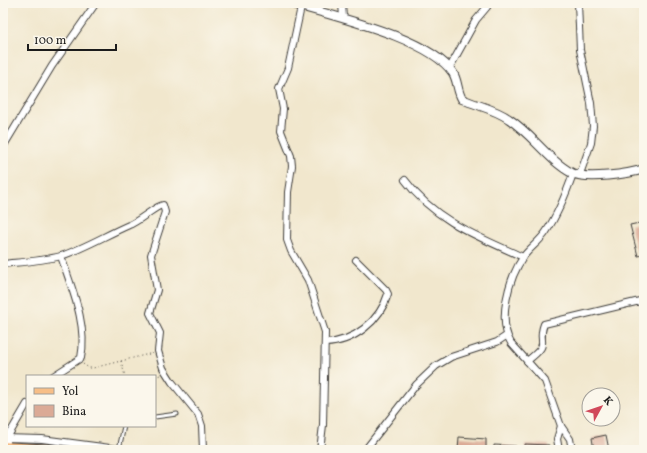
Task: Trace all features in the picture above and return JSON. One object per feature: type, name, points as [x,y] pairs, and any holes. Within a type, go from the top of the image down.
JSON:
[{"type":"main road","points":[[9,444],[36,449],[52,450]]},
{"type":"street","points":[[3,147],[52,66],[96,3]]},
{"type":"street","points":[[290,3],[343,18],[402,39],[430,53],[453,74],[462,99],[499,113],[510,120],[554,160],[576,174],[611,176],[644,169]]},
{"type":"street","points":[[342,3],[343,18]]},
{"type":"street","points":[[572,450],[570,439],[561,426],[545,381],[506,336],[504,325],[508,292],[515,271],[523,257],[546,233],[561,207],[591,143],[593,126],[591,103],[580,50],[578,3]]},
{"type":"street","points":[[301,7],[288,68],[279,89],[283,109],[281,131],[290,152],[292,166],[288,192],[287,240],[308,280],[324,326],[326,343],[323,425],[320,450]]},
{"type":"street","points":[[449,69],[476,20],[487,7]]},
{"type":"street","points":[[405,180],[421,200],[456,226],[523,257]]},
{"type":"street","points":[[3,264],[61,256],[136,222],[156,207],[163,205],[165,212],[151,255],[157,290],[150,313],[160,333],[158,352],[167,375],[198,414],[202,426],[203,450]]},
{"type":"street","points":[[55,375],[81,358],[82,349],[81,321],[61,256]]},
{"type":"street","points":[[326,343],[344,340],[363,330],[377,315],[387,299],[388,294],[386,290],[356,260]]},
{"type":"street","points":[[527,361],[540,351],[543,345],[542,329],[544,324],[644,300]]},
{"type":"street","points":[[365,450],[416,385],[436,366],[451,357],[497,342],[506,336]]},
{"type":"street","points":[[9,444],[26,406]]},
{"type":"street","points":[[3,425],[9,444]]},
{"type":"street","points":[[559,450],[558,439],[561,426]]},
{"type":"street","points":[[9,444],[42,439],[122,450]]},
{"type":"lane","points":[[156,417],[177,414]]},
{"type":"lane","points":[[122,450],[125,427]]},
{"type":"path","points":[[81,358],[82,362],[89,368],[158,352]]},
{"type":"path","points":[[121,361],[125,375]]},
{"type":"building","points":[[644,222],[644,255],[638,256],[630,225]]},
{"type":"building","points":[[606,435],[609,450],[594,450],[592,438]]},
{"type":"building","points":[[459,437],[486,439],[486,450],[458,450]]},
{"type":"building","points":[[525,444],[549,445],[549,450],[525,450]]},
{"type":"building","points":[[494,445],[516,446],[516,450],[494,450]]}]
